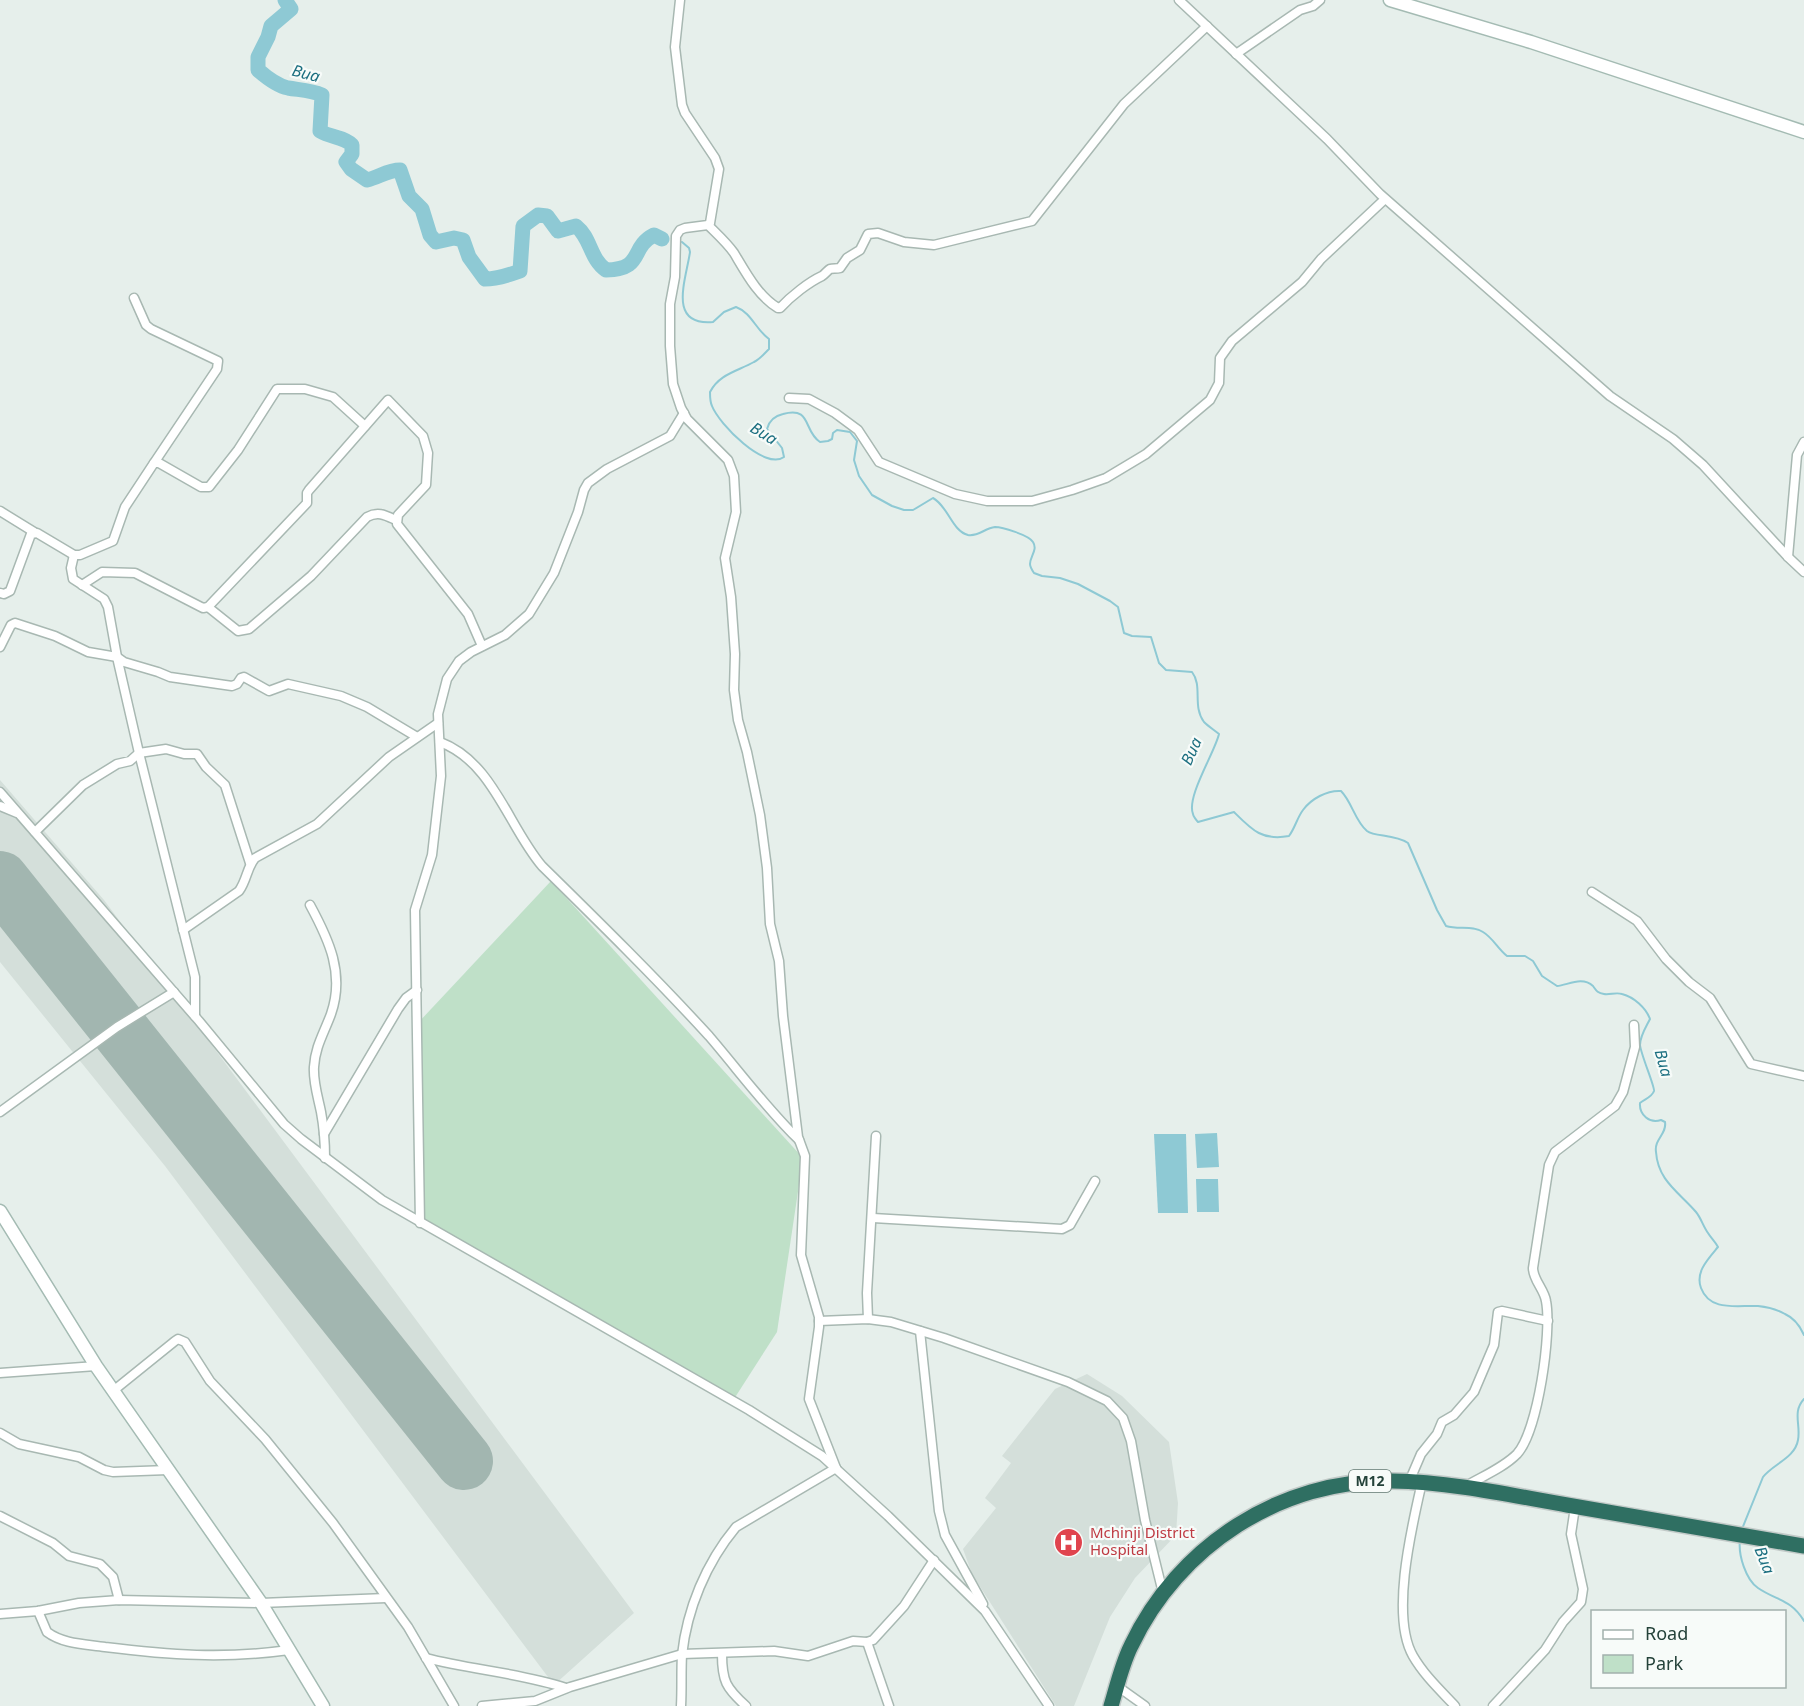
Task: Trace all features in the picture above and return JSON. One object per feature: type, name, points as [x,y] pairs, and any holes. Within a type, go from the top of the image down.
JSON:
[{"type":"highway","name":"M12","points":[[1109,1705],[1130,1648],[1140,1628],[1163,1593],[1192,1559],[1238,1524],[1263,1509],[1339,1485],[1366,1481],[1415,1482],[1463,1488],[1804,1546]]},
{"type":"street","points":[[680,0],[675,47],[682,105],[684,113],[715,158],[718,169],[713,210],[708,225]]},
{"type":"street","points":[[1179,0],[1327,139],[1385,199],[1610,396],[1673,439],[1703,465],[1804,572]]},
{"type":"street","points":[[1236,54],[1300,10],[1313,6],[1320,0]]},
{"type":"street","points":[[1390,0],[1531,42],[1804,132]]},
{"type":"street","points":[[708,225],[728,246],[764,298],[780,308],[790,297],[811,284],[817,277],[830,269],[840,268],[847,258],[860,250],[868,234],[878,233],[904,242],[934,245],[1032,221],[1124,104],[1207,27]]},
{"type":"street","points":[[789,398],[809,399],[835,413],[858,430],[879,462],[955,494],[987,501],[1032,501],[1072,490],[1107,478],[1146,454],[1210,400],[1219,383],[1220,358],[1232,341],[1302,282],[1321,259],[1385,199]]},
{"type":"street","points":[[708,225],[685,228],[680,230],[676,236],[675,277],[670,304],[673,384],[684,414],[728,460],[734,476],[735,512],[725,558],[732,608],[735,654],[734,690],[738,720],[760,815],[767,868],[770,924],[779,960],[783,1016],[799,1141],[805,1156],[801,1255],[819,1321],[809,1399],[836,1468]]},
{"type":"street","points":[[0,511],[75,555],[113,541],[124,507],[217,369],[218,361],[151,329],[146,325],[134,298]]},
{"type":"street","points":[[154,463],[159,463],[201,487],[209,487],[238,450],[277,389],[306,389],[333,397],[365,426]]},
{"type":"street","points":[[82,585],[102,572],[135,573],[203,608],[208,607],[306,503],[309,490],[388,400],[425,440],[428,453],[426,485],[398,514],[396,520],[398,526],[468,614],[482,646]]},
{"type":"street","points":[[420,1223],[415,910],[432,855],[441,776],[438,723],[440,701],[452,668],[459,661],[505,635],[530,615],[554,573],[588,483],[606,469],[670,436],[684,414]]},
{"type":"street","points":[[1788,557],[1797,455],[1804,442]]},
{"type":"street","points":[[208,607],[238,631],[249,629],[311,576],[367,517],[374,513],[381,513],[396,520]]},
{"type":"street","points":[[0,594],[10,591],[31,534],[34,532]]},
{"type":"street","points":[[75,555],[71,574],[73,579],[104,599],[108,607],[139,753],[196,984],[195,1016]]},
{"type":"street","points":[[0,647],[11,625],[15,623],[55,636],[88,652],[117,657],[124,662],[170,677],[232,686],[244,678],[268,691],[288,684],[321,690],[367,707],[417,737]]},
{"type":"street","points":[[183,930],[239,891],[245,882],[250,863],[255,858],[317,824],[388,758],[438,723]]},
{"type":"street","points":[[440,742],[461,753],[475,766],[502,801],[532,854],[542,866],[670,994],[799,1141]]},
{"type":"street","points":[[35,831],[83,785],[117,764],[130,761],[139,753],[166,749],[184,754],[197,754],[206,767],[225,785],[250,863]]},
{"type":"street","points":[[0,792],[195,1016],[284,1124],[382,1200],[748,1410],[822,1456],[986,1611]]},
{"type":"street","points":[[0,806],[20,814]]},
{"type":"street","points":[[1592,892],[1637,921],[1666,959],[1689,982],[1710,998],[1751,1064],[1804,1076]]},
{"type":"street","points":[[310,905],[330,943],[337,983],[335,1003],[318,1042],[315,1056],[314,1071],[324,1134],[325,1158]]},
{"type":"street","points":[[324,1134],[398,1009],[406,998],[417,990]]},
{"type":"street","points":[[0,1112],[117,1028],[174,992]]},
{"type":"street","points":[[1463,1488],[1504,1464],[1518,1452],[1526,1437],[1542,1379],[1548,1341],[1546,1300],[1533,1274],[1533,1268],[1549,1165],[1555,1152],[1615,1106],[1623,1092],[1635,1047],[1634,1025]]},
{"type":"street","points":[[868,1320],[867,1293],[876,1136]]},
{"type":"street","points":[[873,1218],[1062,1229],[1070,1225],[1095,1181]]},
{"type":"street","points":[[0,1212],[96,1366],[261,1603],[323,1706]]},
{"type":"street","points":[[1455,1706],[1412,1655],[1404,1630],[1403,1608],[1409,1540],[1415,1482],[1421,1454],[1437,1434],[1442,1422],[1454,1415],[1474,1392],[1494,1345],[1498,1312],[1548,1321]]},
{"type":"street","points":[[819,1321],[891,1322],[1068,1382],[1107,1401],[1123,1418],[1131,1441],[1147,1529],[1163,1593]]},
{"type":"street","points":[[920,1331],[941,1519],[945,1535],[986,1611],[1048,1706]]},
{"type":"street","points":[[113,1391],[175,1341],[178,1339],[185,1342],[210,1381],[265,1439],[333,1523],[408,1628],[454,1706]]},
{"type":"street","points":[[0,1373],[96,1366]]},
{"type":"street","points":[[0,1433],[19,1444],[79,1457],[104,1470],[113,1472],[168,1470]]},
{"type":"street","points":[[681,1706],[682,1654],[695,1597],[702,1580],[728,1537],[736,1527],[836,1468]]},
{"type":"street","points":[[1493,1706],[1545,1650],[1563,1622],[1581,1602],[1583,1589],[1571,1542],[1575,1507]]},
{"type":"street","points":[[0,1516],[53,1543],[69,1556],[100,1564],[113,1578],[119,1600]]},
{"type":"street","points":[[482,1706],[535,1701],[566,1688],[682,1654],[774,1651],[808,1656],[853,1641],[867,1642],[873,1640],[904,1606],[934,1560]]},
{"type":"street","points":[[0,1614],[119,1600],[261,1603],[386,1598]]},
{"type":"street","points":[[38,1611],[47,1632],[63,1641],[193,1656],[289,1650]]},
{"type":"street","points":[[867,1642],[888,1706]]},
{"type":"street","points":[[722,1654],[722,1672],[725,1683],[732,1695],[747,1706]]},
{"type":"street","points":[[426,1658],[537,1678],[566,1688]]},
{"type":"street","points":[[1117,1686],[1145,1706]]},
{"type":"shaded area","points":[[0,780],[104,900],[634,1613],[554,1685],[165,1166],[0,962]]},
{"type":"shaded area","name":"Mchinji District Hospital","points":[[1087,1374],[1122,1396],[1169,1442],[1178,1503],[1176,1535],[1135,1578],[1110,1617],[1074,1706],[1056,1706],[972,1574],[963,1549],[996,1508],[985,1498],[1011,1463],[1002,1456],[1055,1389]]},
{"type":"green space","points":[[551,881],[803,1158],[777,1332],[734,1399],[423,1224],[417,1024]]},
{"type":"water","points":[[1217,1133],[1219,1167],[1197,1168],[1195,1134]]},
{"type":"water","points":[[1154,1134],[1186,1134],[1188,1213],[1158,1213]]},
{"type":"water","points":[[1196,1179],[1218,1179],[1219,1212],[1197,1212]]},
{"type":"waterway","name":"Bua","points":[[285,0],[291,9],[271,26],[258,57],[258,70],[284,87],[322,95],[320,131],[352,145],[352,154],[346,162],[351,169],[367,180],[400,170],[409,196],[422,209],[430,235],[436,242],[454,238],[463,240],[469,257],[485,279],[498,278],[520,271],[523,226],[538,215],[547,216],[558,231],[576,226],[585,236],[597,260],[606,270],[618,269],[632,262],[641,246],[654,235],[662,239]]},
{"type":"waterway","name":"Bua","points":[[682,242],[690,252],[683,288],[684,309],[689,317],[699,321],[713,322],[724,312],[736,307],[746,313],[769,339],[769,349],[760,358],[718,381],[710,392],[711,403],[716,414],[744,444],[766,457],[776,460],[784,457],[782,448],[767,429],[775,418],[792,412],[803,416],[811,432],[820,442],[832,439],[833,433],[837,430],[850,432],[857,441],[854,460],[859,476],[872,495],[904,510],[913,510],[933,498],[963,533],[975,535],[995,527],[1031,539],[1034,550],[1030,564],[1034,573],[1078,584],[1110,601],[1118,607],[1124,633],[1151,637],[1159,663],[1166,670],[1192,672],[1197,683],[1200,716],[1219,734],[1194,797],[1193,814],[1198,822],[1234,812],[1258,833],[1272,837],[1289,836],[1301,813],[1310,802],[1325,794],[1341,791],[1359,822],[1367,831],[1408,843],[1446,926],[1483,932],[1507,956],[1525,956],[1533,961],[1542,976],[1557,986],[1575,982],[1589,983],[1600,993],[1622,994],[1639,1003],[1650,1019],[1640,1045],[1654,1091],[1640,1103],[1641,1111],[1649,1120],[1665,1122],[1656,1147],[1661,1171],[1670,1185],[1696,1212],[1718,1247],[1701,1271],[1701,1288],[1705,1296],[1717,1304],[1758,1306],[1782,1313],[1794,1320],[1804,1335]]},
{"type":"waterway","name":"Bua","points":[[1742,1529],[1763,1477],[1793,1452],[1796,1446],[1799,1434],[1798,1409],[1804,1399]]},
{"type":"waterway","name":"Bua","points":[[1740,1540],[1740,1553],[1750,1579],[1758,1588],[1789,1604],[1804,1621]]},
{"type":"runway","points":[[0,880],[464,1461]]},
{"type":"place","name":"Mchinji District Hospital","points":[[1069,1542]]}]
